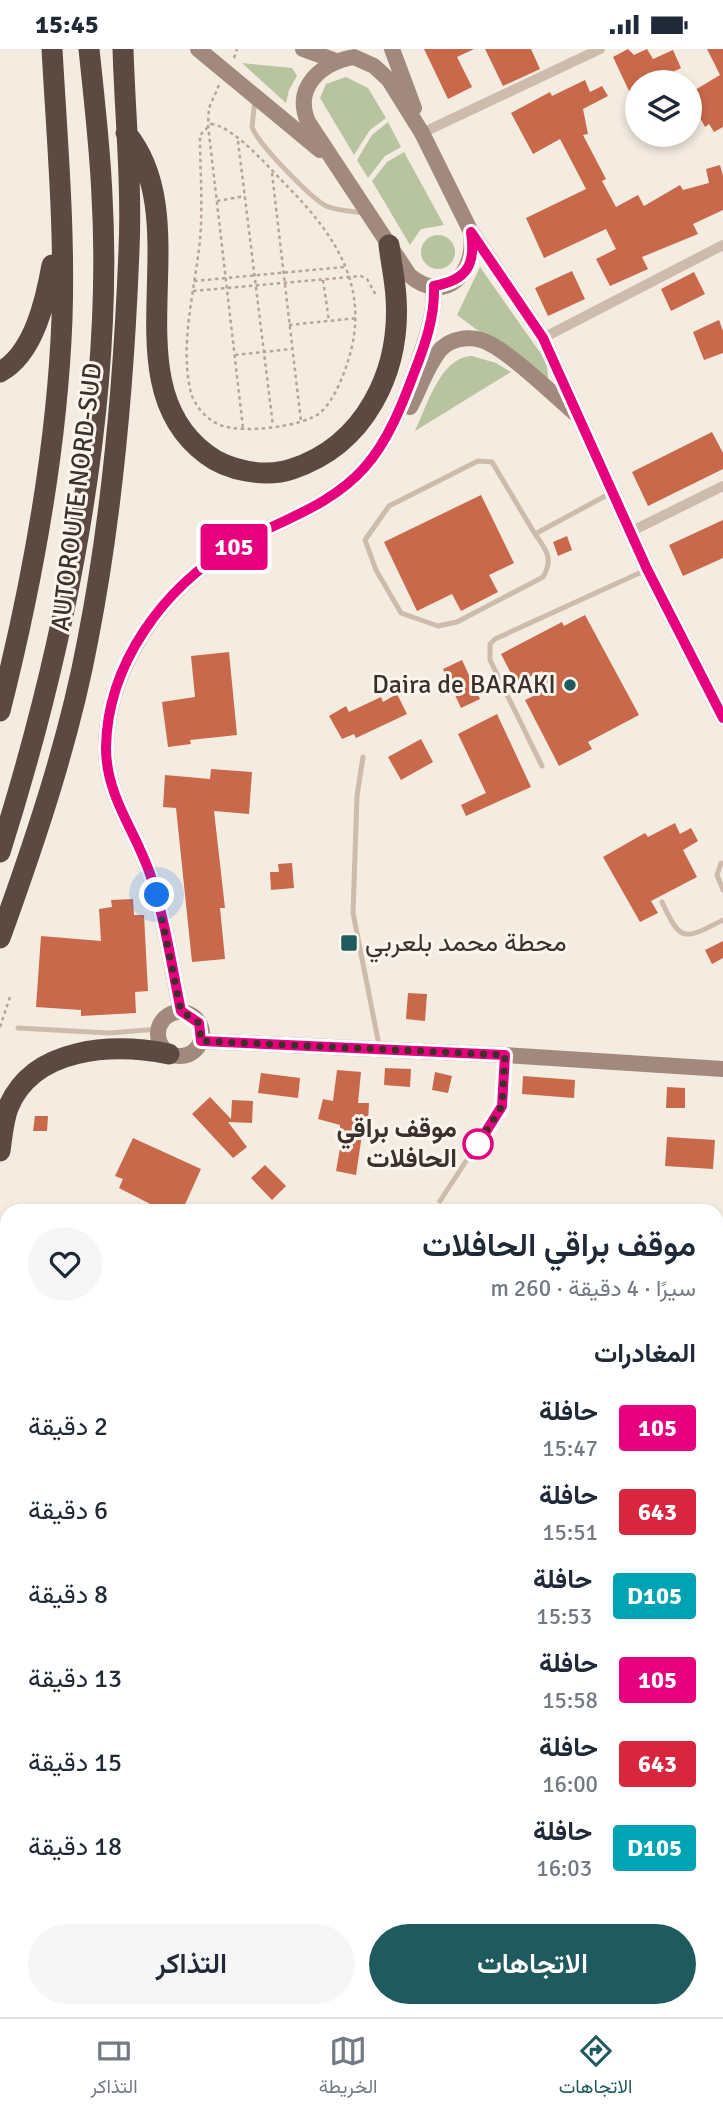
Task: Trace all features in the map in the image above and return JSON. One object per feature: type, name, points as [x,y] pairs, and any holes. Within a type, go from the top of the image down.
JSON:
[{"type":"highway","points":[[0,711],[18,641],[54,415],[62,319],[61,218],[52,49]]},
{"type":"highway","name":"AUTOROUTE NORD-SUD","points":[[0,852],[44,693],[73,560],[93,431],[102,311],[103,198],[89,49]]},
{"type":"highway","name":"AUTOROUTE NORD-SUD","points":[[0,938],[37,835],[63,740],[88,641],[105,536],[119,402],[130,247],[123,49]]},
{"type":"highway","points":[[126,133],[144,159],[155,189],[161,379],[169,409],[183,435],[208,456],[233,468],[263,473],[287,471],[314,461],[339,446],[360,424],[384,379],[395,331],[396,298],[389,245]]},
{"type":"highway","points":[[0,372],[10,367],[20,353],[42,309],[61,218]]},
{"type":"highway","points":[[0,1151],[9,1107],[23,1085],[43,1068],[67,1057],[99,1049],[144,1049],[169,1054]]},
{"type":"main road","points":[[198,49],[334,161]]},
{"type":"main road","points":[[303,49],[336,61]]},
{"type":"main road","points":[[392,49],[422,133],[471,232],[543,338],[647,569],[723,718]]},
{"type":"main road","points":[[422,133],[383,73],[355,53],[336,61],[313,78],[303,97],[308,122],[409,275],[417,282],[434,286],[451,283],[464,274],[474,250],[471,232]]},
{"type":"main road","points":[[365,468],[387,434],[408,389],[433,316],[434,286]]},
{"type":"main road","points":[[181,1011],[167,1016],[158,1029],[161,1046],[169,1054],[184,1056],[197,1048],[201,1041],[199,1023],[181,1011],[150,874],[111,785],[106,751],[114,700],[145,630],[184,583],[234,546],[318,505],[365,468],[395,433],[440,350],[452,341],[483,340],[578,416]]},
{"type":"main road","points":[[201,1041],[380,1048],[723,1069]]},
{"type":"street","points":[[422,133],[600,49]]},
{"type":"street","points":[[543,338],[723,245]]},
{"type":"street","points":[[630,532],[723,486]]},
{"type":"lane","points":[[256,96],[252,127],[278,162],[321,203],[337,210],[368,214]]},
{"type":"lane","points":[[478,461],[492,462],[535,534],[549,553],[549,567],[544,577],[457,622],[438,626],[401,613],[376,570],[365,540],[389,506],[478,461]]},
{"type":"lane","points":[[535,534],[612,493]]},
{"type":"lane","points":[[542,766],[489,660],[490,644],[495,639],[647,569]]},
{"type":"lane","points":[[363,757],[357,796],[353,913],[380,1048]]},
{"type":"lane","points":[[721,863],[717,876],[723,890]]},
{"type":"lane","points":[[662,902],[676,931],[683,936],[692,936],[723,920]]},
{"type":"lane","points":[[18,1028],[109,1034],[158,1029]]},
{"type":"lane","points":[[440,1202],[502,1106],[505,1055]]},
{"type":"path","points":[[208,125],[217,125],[238,139],[321,222],[349,277],[358,318],[350,353],[335,391],[320,412],[301,422],[243,428],[216,423],[201,410],[191,393],[187,351],[201,223],[200,135],[208,125]]},
{"type":"path","points":[[208,125],[243,428]]},
{"type":"path","points":[[238,139],[273,426]]},
{"type":"path","points":[[271,170],[301,422]]},
{"type":"path","points":[[217,201],[245,196]]},
{"type":"path","points":[[194,281],[345,267]]},
{"type":"path","points":[[193,291],[349,277],[367,279],[381,300]]},
{"type":"path","points":[[323,280],[329,321]]},
{"type":"path","points":[[289,325],[358,318]]},
{"type":"path","points":[[235,355],[292,349]]},
{"type":"path","points":[[1,1027],[10,997]]},
{"type":"green space","points":[[242,63],[292,68],[297,76],[289,90],[286,103]]},
{"type":"green space","points":[[346,77],[368,88],[386,118],[370,130],[354,155],[320,98],[326,84]]},
{"type":"green space","points":[[388,122],[401,147],[385,156],[368,178],[357,160],[372,135]]},
{"type":"green space","points":[[404,152],[444,225],[421,229],[410,245],[372,181],[387,162]]},
{"type":"green space","points":[[438,235],[450,240],[455,252],[450,264],[438,269],[426,264],[421,252],[426,240]]},
{"type":"green space","points":[[480,267],[546,361],[549,383],[457,315]]},
{"type":"green space","points":[[472,356],[496,363],[511,372],[415,431],[443,374],[451,365]]},
{"type":"building","points":[[424,49],[474,49],[457,57],[472,87],[448,99]]},
{"type":"building","points":[[485,49],[531,49],[540,69],[503,86]]},
{"type":"building","points":[[628,49],[634,55],[647,49],[653,59],[673,50],[681,68],[625,70],[625,82],[613,57]]},
{"type":"building","points":[[707,49],[723,49],[723,127],[714,132],[709,124],[705,127],[702,121],[702,86],[720,75]]},
{"type":"building","points":[[585,80],[590,92],[602,86],[608,96],[583,109],[588,134],[583,135],[606,179],[602,181],[616,207],[638,195],[644,206],[680,185],[683,190],[709,183],[706,169],[720,165],[723,176],[723,210],[693,224],[698,234],[642,257],[648,269],[610,286],[596,259],[616,249],[606,229],[544,258],[526,218],[586,189],[560,139],[533,154],[511,113],[550,92],[552,96]]},
{"type":"building","points":[[572,271],[585,299],[548,316],[535,288]]},
{"type":"building","points":[[694,272],[705,294],[671,311],[661,289]]},
{"type":"building","points":[[719,320],[723,331],[723,353],[704,360],[693,332]]},
{"type":"building","points":[[712,432],[723,453],[723,469],[648,506],[632,472]]},
{"type":"building","points":[[481,495],[514,563],[489,575],[498,592],[461,611],[452,594],[417,611],[384,542]]},
{"type":"building","points":[[723,520],[723,558],[683,576],[669,545]]},
{"type":"building","points":[[567,536],[572,550],[558,556],[553,542]]},
{"type":"building","name":"Daira de BARAKI","points":[[585,615],[639,715],[588,742],[592,749],[559,766],[525,700],[550,688],[542,671],[516,683],[501,654],[562,622],[564,626]]},
{"type":"building","points":[[229,652],[237,735],[190,740],[191,744],[168,747],[162,702],[195,697],[191,656]]},
{"type":"building","points":[[462,660],[480,699],[461,708],[443,669]]},
{"type":"building","points":[[397,694],[407,714],[356,738],[354,734],[342,739],[329,716],[346,706],[349,712],[381,697],[383,702]]},
{"type":"building","points":[[497,714],[531,787],[466,816],[461,805],[486,793],[458,734]]},
{"type":"building","points":[[421,739],[433,762],[401,780],[388,757]]},
{"type":"building","points":[[211,769],[252,772],[249,814],[214,811],[225,908],[220,908],[225,959],[192,962],[176,808],[163,807],[165,775],[210,779]]},
{"type":"building","points":[[675,823],[680,834],[691,828],[698,841],[683,850],[697,877],[651,901],[658,913],[640,922],[603,857],[645,833],[648,837]]},
{"type":"building","points":[[292,863],[294,888],[271,890],[270,872],[279,872],[278,864]]},
{"type":"building","points":[[133,899],[134,915],[144,915],[148,991],[135,992],[136,1013],[81,1016],[81,1010],[36,1007],[41,936],[101,941],[99,909],[112,907],[111,900]]},
{"type":"building","points":[[723,941],[723,958],[712,964],[705,950]]},
{"type":"building","points":[[408,993],[427,994],[425,1021],[406,1019]]},
{"type":"building","points":[[385,1068],[411,1069],[410,1087],[384,1085]]},
{"type":"building","points":[[337,1070],[361,1072],[358,1103],[369,1103],[368,1121],[364,1121],[356,1175],[336,1171],[340,1125],[318,1119],[323,1099],[333,1101]]},
{"type":"building","points":[[435,1072],[452,1076],[448,1093],[432,1090]]},
{"type":"building","points":[[261,1073],[300,1078],[298,1098],[258,1093]]},
{"type":"building","points":[[523,1076],[575,1080],[574,1098],[522,1094]]},
{"type":"building","points":[[667,1087],[685,1088],[685,1108],[666,1108]]},
{"type":"building","points":[[210,1097],[231,1119],[232,1100],[253,1101],[252,1123],[228,1122],[247,1147],[233,1158],[192,1114]]},
{"type":"building","points":[[35,1116],[48,1116],[47,1131],[33,1131]]},
{"type":"building","points":[[667,1137],[715,1140],[713,1169],[665,1166]]},
{"type":"building","points":[[133,1138],[201,1169],[185,1204],[150,1204],[119,1188],[123,1179],[115,1176]]},
{"type":"building","points":[[265,1165],[286,1186],[272,1200],[251,1178]]},
{"type":"bus line","name":"105","points":[[472,1154],[502,1106],[505,1055],[201,1041],[202,1029],[195,1017],[181,1011],[157,895],[142,853],[117,802],[111,785],[106,751],[109,716],[127,665],[145,630],[169,598],[200,569],[234,546],[318,505],[365,468],[397,415],[419,361],[433,316],[434,286],[459,279],[468,268],[474,250],[471,232],[504,276],[543,338],[647,569],[723,718]]},
{"type":"place","name":"Daira de BARAKI","points":[[570,685]]},
{"type":"place","name":"محطة محمد بلعربي","points":[[349,943]]},
{"type":"place","name":"موقف براقي الحافلات","points":[[478,1144]]},
{"type":"route","points":[[157,895],[181,1011],[195,1017],[202,1029],[201,1041],[505,1055],[502,1106],[478,1144]]}]
